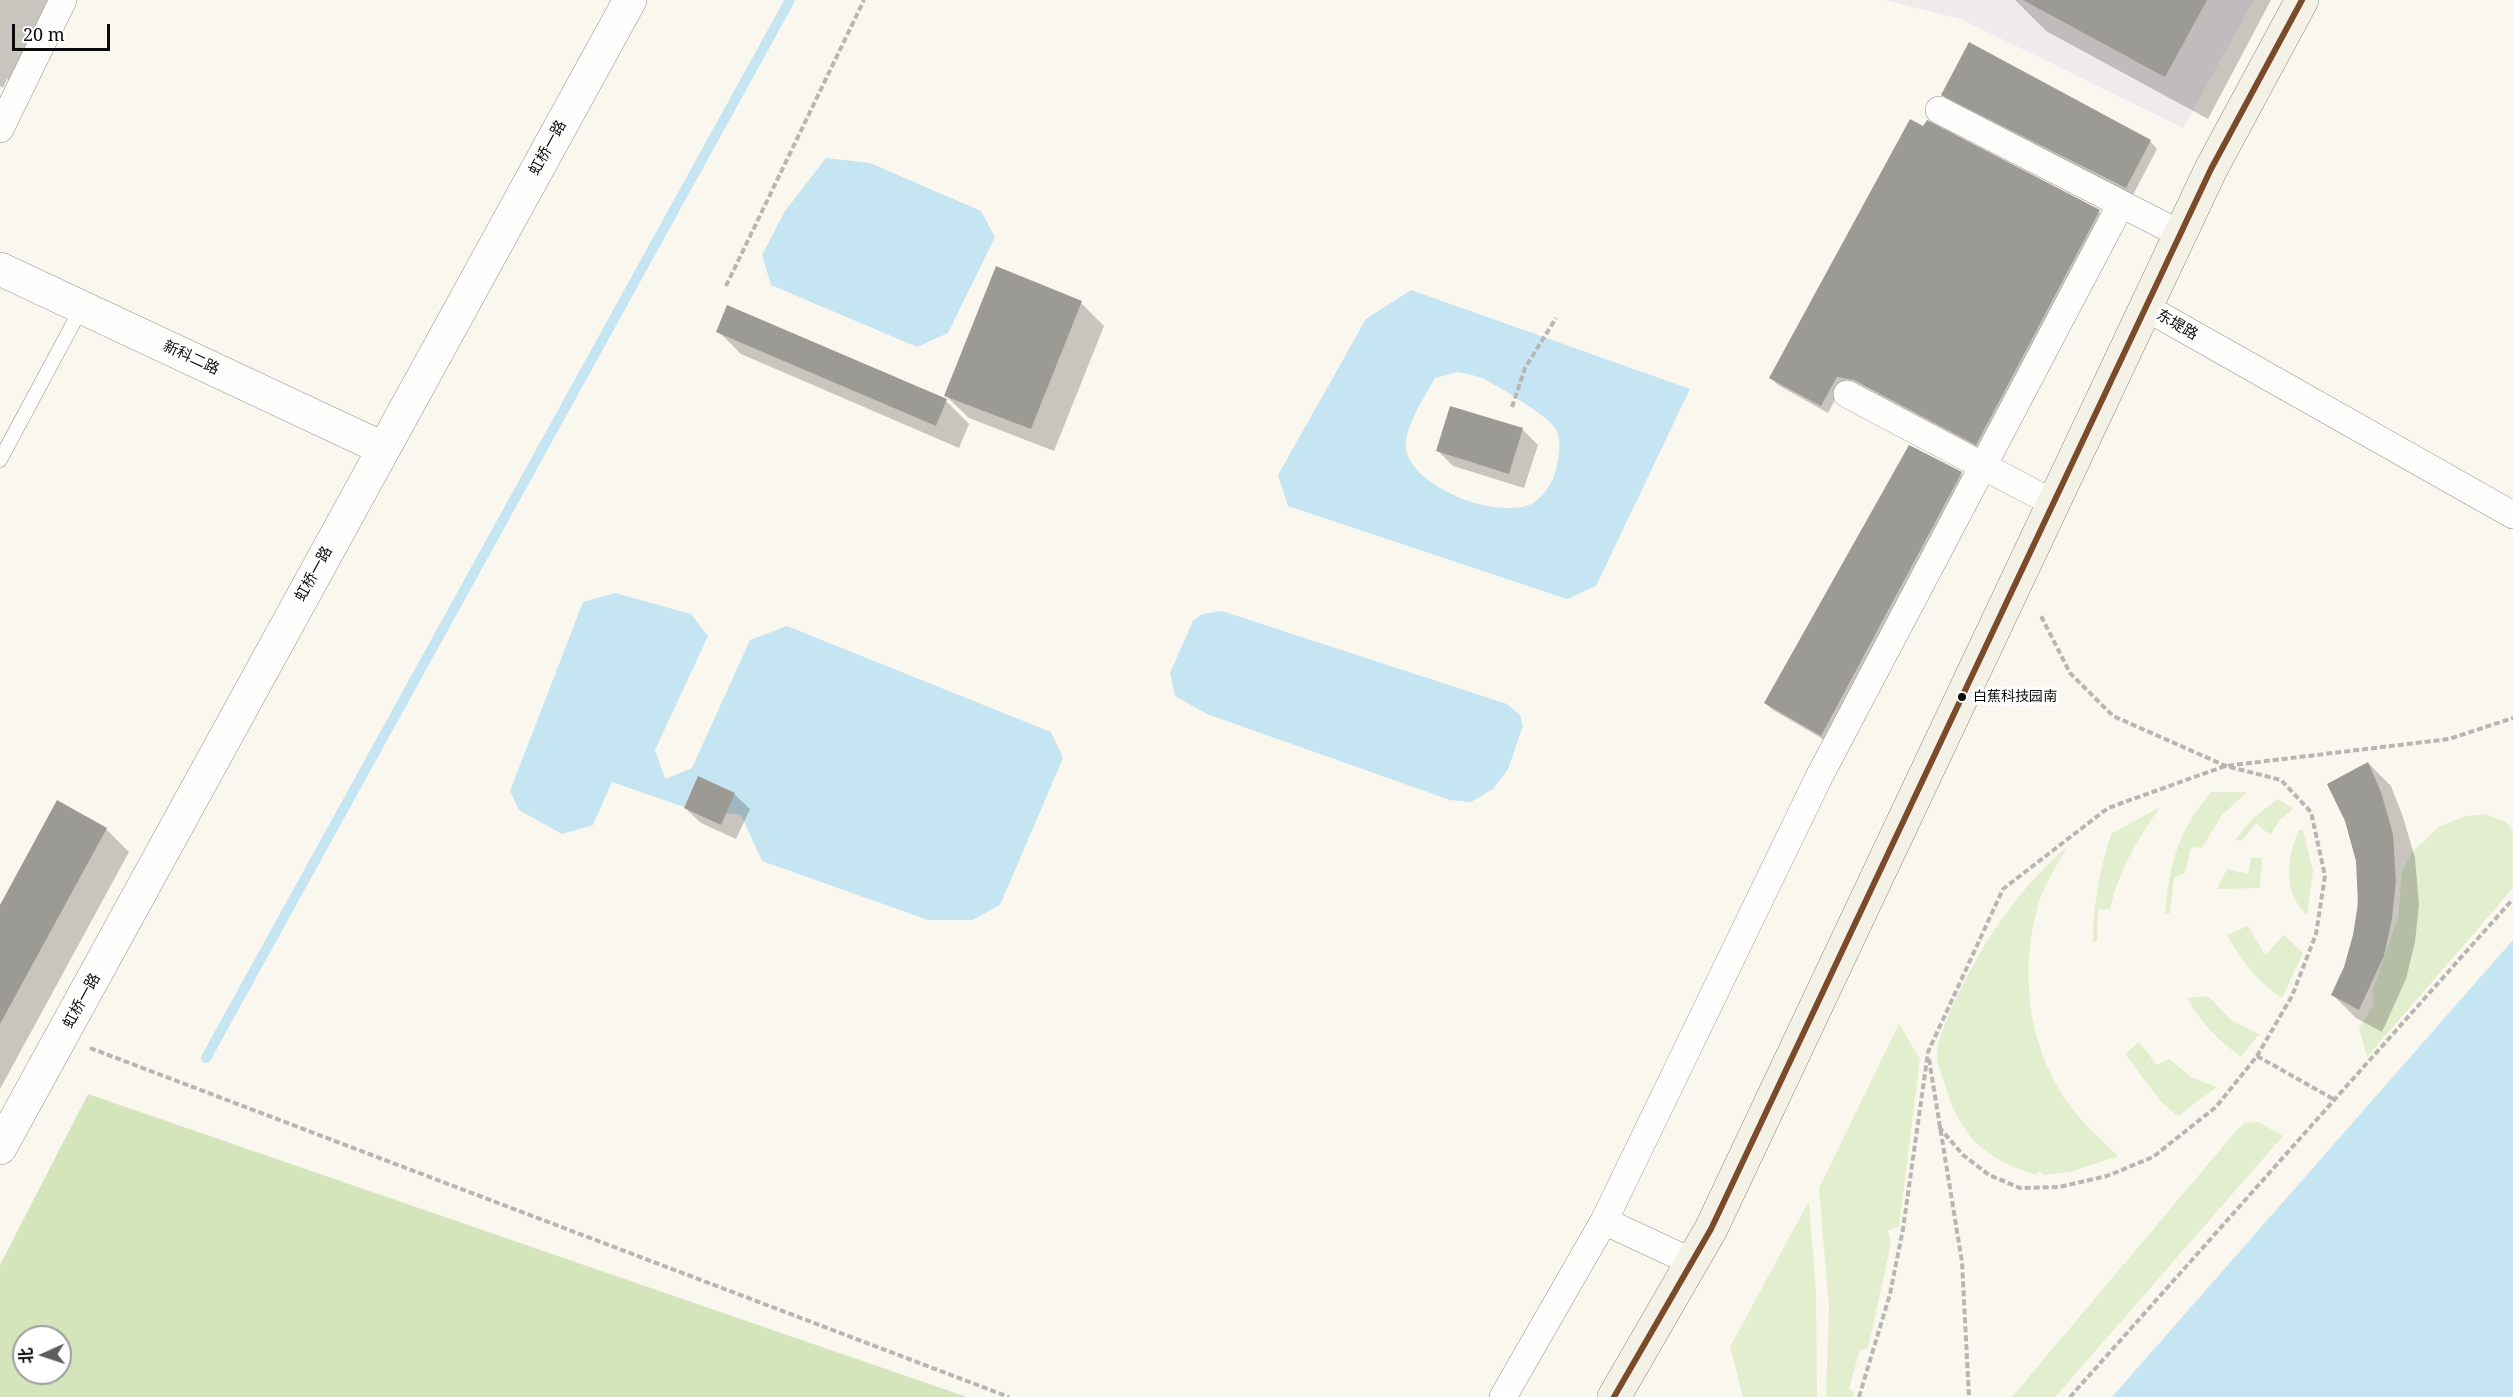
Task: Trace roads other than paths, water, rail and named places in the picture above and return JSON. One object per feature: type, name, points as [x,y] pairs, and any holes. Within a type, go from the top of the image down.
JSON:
[{"type":"main road","points":[[2145,307],[2211,169],[2302,0]]},
{"type":"main road","name":"东堤路","points":[[1614,1397],[1711,1229],[2145,307]]},
{"type":"street","points":[[0,129],[63,0]]},
{"type":"street","name":"虹桥一路","points":[[0,1148],[382,448],[630,0]]},
{"type":"street","points":[[1939,110],[2180,234]]},
{"type":"street","points":[[1503,1397],[1604,1221],[1819,777],[2121,204]]},
{"type":"street","name":"新科二路","points":[[0,268],[382,448]]},
{"type":"street","name":"东堤路","points":[[2145,307],[2513,515]]},
{"type":"street","points":[[1847,394],[2053,503]]},
{"type":"street","points":[[1604,1221],[1692,1262]]},
{"type":"lane","points":[[0,460],[82,307]]},
{"type":"water","points":[[826,158],[870,163],[981,211],[995,237],[948,333],[917,347],[771,285],[762,255],[785,211]]},
{"type":"water","points":[[1411,290],[1690,389],[1596,586],[1567,599],[1288,506],[1278,475],[1366,319]],"holes":[[[1458,372],[1480,377],[1496,386],[1533,409],[1556,429],[1559,449],[1555,474],[1545,492],[1533,503],[1501,508],[1460,498],[1424,477],[1412,464],[1406,449],[1411,422],[1435,378]]]},
{"type":"water","points":[[615,593],[691,614],[708,636],[655,750],[665,779],[692,768],[750,640],[787,626],[1051,732],[1063,758],[1000,905],[972,920],[928,920],[762,861],[741,815],[681,806],[612,782],[593,825],[562,834],[519,810],[510,791],[583,602]]},
{"type":"water","points":[[1222,611],[1507,704],[1520,715],[1523,726],[1508,769],[1493,789],[1471,802],[1450,800],[1207,714],[1175,696],[1170,673],[1193,621],[1202,614]]},
{"type":"water","points":[[2513,940],[2513,1397],[2112,1397]]},
{"type":"waterway","points":[[206,1058],[790,0]]},
{"type":"place","name":"白蕉科技园南","points":[[1962,697]]}]
